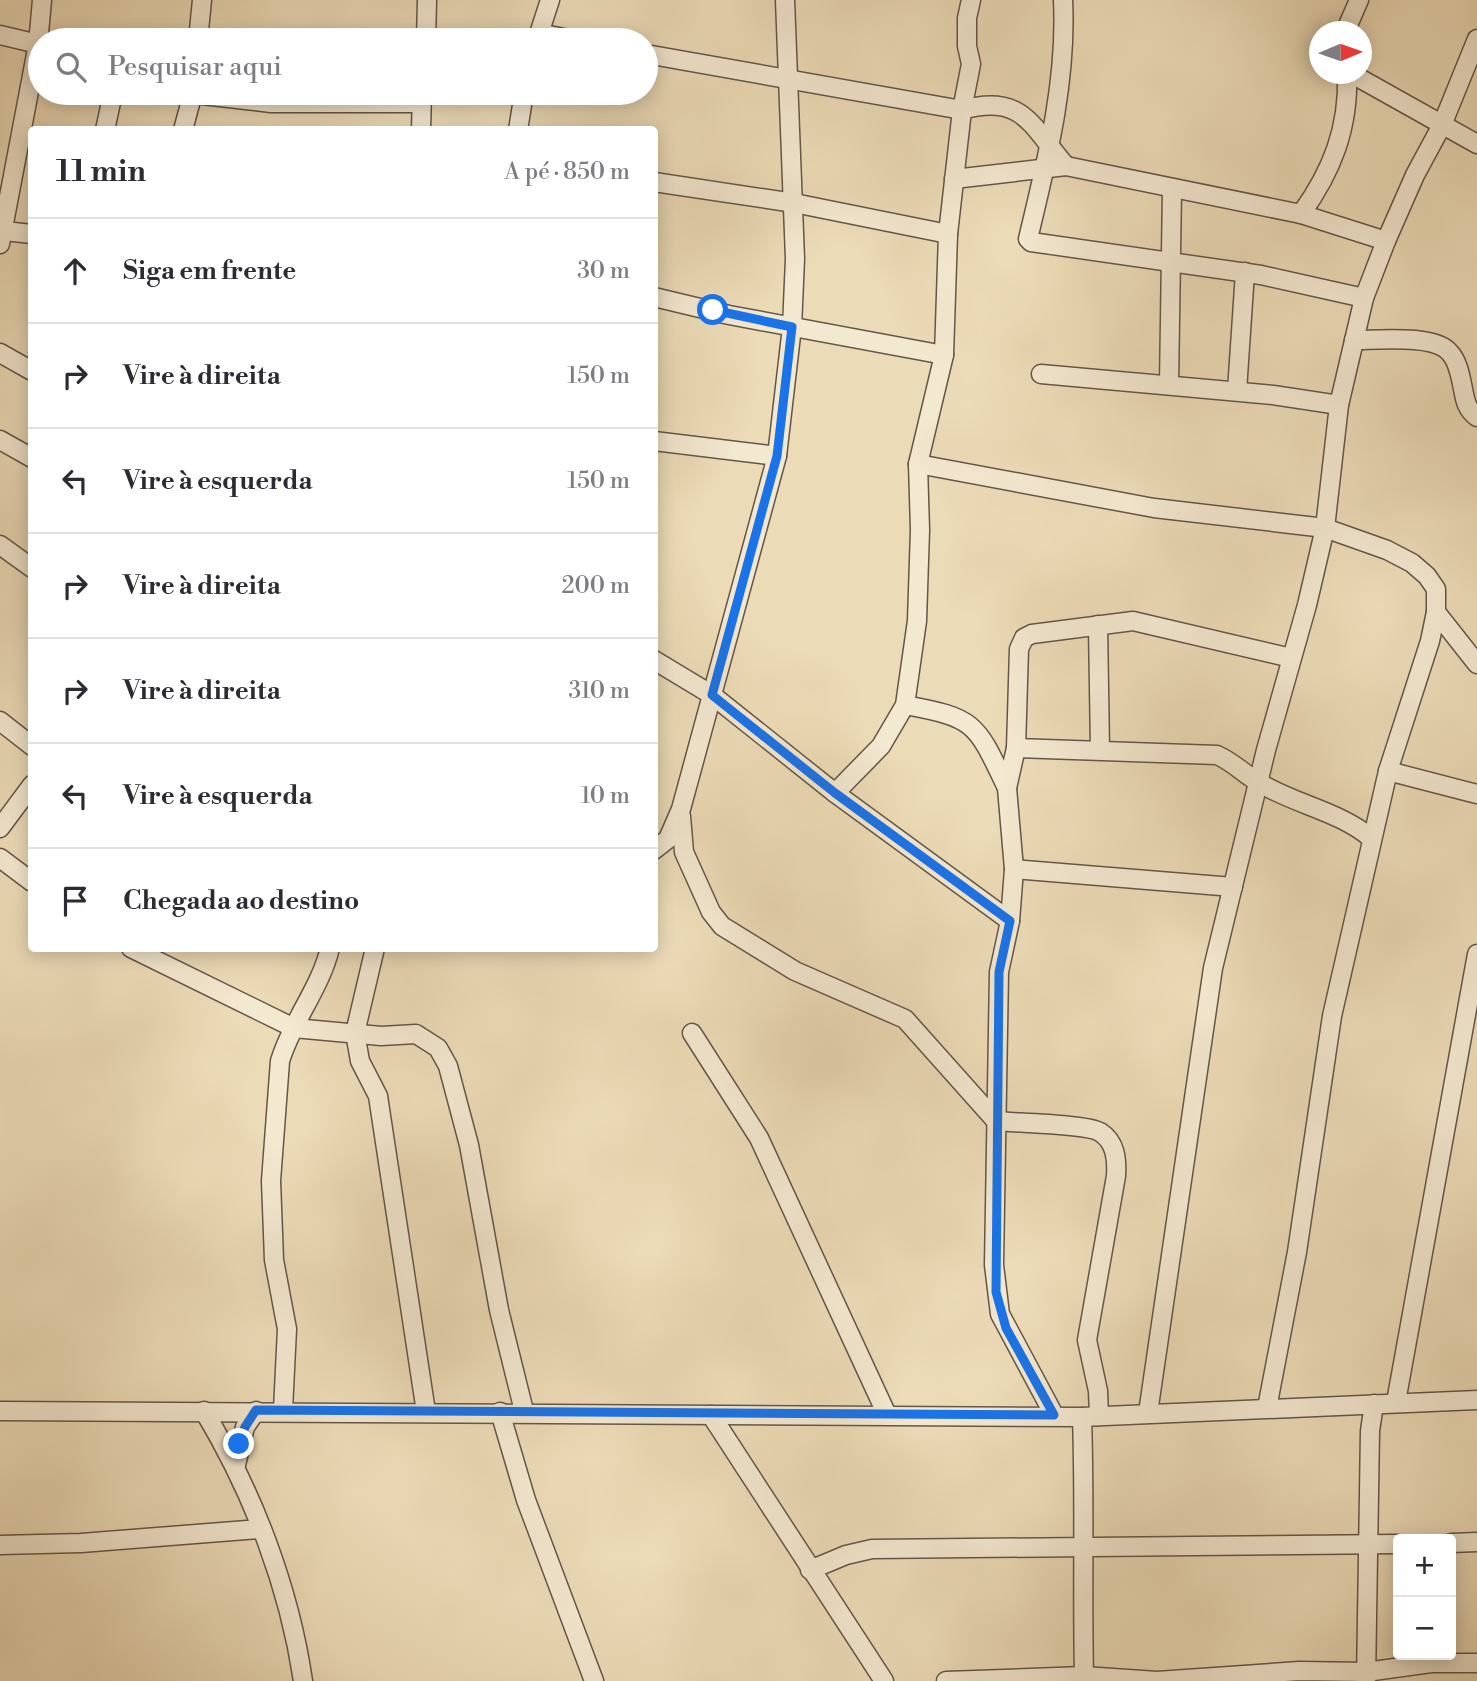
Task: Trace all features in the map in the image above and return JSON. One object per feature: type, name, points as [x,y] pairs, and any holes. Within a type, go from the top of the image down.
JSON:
[{"type":"street","points":[[40,28],[42,0]]},
{"type":"street","points":[[199,28],[202,0]]},
{"type":"street","points":[[426,28],[427,0]]},
{"type":"street","points":[[541,28],[550,0]]},
{"type":"street","points":[[658,848],[665,844],[681,809],[777,456],[792,327],[794,203],[785,0]]},
{"type":"street","points":[[835,793],[881,746],[905,705],[917,621],[920,530],[918,464],[944,355],[947,234],[962,110],[971,64],[967,46],[967,18],[971,0]]},
{"type":"street","points":[[1063,0],[1061,87],[1028,239],[1031,242],[1172,264],[1245,272],[1364,298]]},
{"type":"street","points":[[1350,21],[1359,0]]},
{"type":"street","points":[[0,35],[28,49]]},
{"type":"street","points":[[1148,1413],[1213,968],[1258,782],[1325,528],[1339,405],[1364,298],[1415,175],[1442,125],[1477,40]]},
{"type":"street","points":[[658,56],[788,82],[962,110],[1002,104],[1032,121],[1049,147],[1066,166]]},
{"type":"street","points":[[1301,214],[1332,165],[1348,101],[1349,84]]},
{"type":"street","points":[[1368,84],[1477,144]]},
{"type":"street","points":[[28,93],[6,179],[2,237],[28,234]]},
{"type":"street","points":[[106,126],[110,105]]},
{"type":"street","points":[[184,126],[188,105]]},
{"type":"street","points":[[421,126],[422,105]]},
{"type":"street","points":[[519,126],[522,105]]},
{"type":"street","points":[[954,179],[1066,166],[1301,214],[1386,242]]},
{"type":"street","points":[[658,183],[794,203],[947,234]]},
{"type":"street","points":[[1169,385],[1172,189]]},
{"type":"street","points":[[1237,391],[1245,272]]},
{"type":"street","points":[[658,298],[792,327],[944,355]]},
{"type":"street","points":[[1354,340],[1427,341],[1444,347],[1451,353],[1457,368],[1465,404],[1477,417]]},
{"type":"street","points":[[0,354],[28,369]]},
{"type":"street","points":[[1041,374],[1237,391],[1339,405]]},
{"type":"street","points":[[658,441],[777,456]]},
{"type":"street","points":[[1,444],[28,456]]},
{"type":"street","points":[[918,464],[1153,508],[1325,528],[1387,550],[1412,563],[1427,576],[1436,589],[1436,612],[1388,771],[1332,1016],[1297,1252],[1267,1408]]},
{"type":"street","points":[[0,545],[28,565]]},
{"type":"street","points":[[1436,612],[1477,664]]},
{"type":"street","points":[[1054,1415],[1006,1328],[996,1292],[999,972],[1010,921],[1014,869],[1007,788],[1016,748],[1019,649],[1024,638],[1032,634],[1115,621],[1145,623],[1291,658]]},
{"type":"street","points":[[1098,625],[1100,750]]},
{"type":"street","points":[[658,662],[712,695],[835,793],[1010,921]]},
{"type":"street","points":[[905,705],[952,713],[968,723],[986,744],[1007,788]]},
{"type":"street","points":[[0,721],[28,743]]},
{"type":"street","points":[[1016,748],[1217,755],[1237,764],[1258,782],[1349,823],[1371,838]]},
{"type":"street","points":[[1388,771],[1477,794]]},
{"type":"street","points":[[0,828],[28,790]]},
{"type":"street","points":[[681,809],[684,852],[711,912],[722,926],[795,971],[905,1019],[996,1121],[1097,1130],[1115,1152],[1116,1176],[1087,1340],[1098,1391],[1091,1416],[1084,1547],[1084,1676]]},
{"type":"street","points":[[0,858],[28,879]]},
{"type":"street","points":[[1014,869],[1234,887]]},
{"type":"street","points":[[139,952],[294,1028],[416,1034],[432,1042],[444,1055],[469,1145],[499,1310],[524,1411]]},
{"type":"street","points":[[283,1410],[288,1348],[274,1260],[271,1181],[280,1060],[320,980],[329,952]]},
{"type":"street","points":[[374,952],[355,1033],[360,1060],[378,1096],[426,1412]]},
{"type":"street","points":[[1396,1402],[1477,954]]},
{"type":"street","points":[[692,1033],[759,1138],[887,1415]]},
{"type":"street","points":[[0,1411],[524,1411],[711,1415],[1091,1416],[1477,1400]]},
{"type":"street","points":[[1366,1676],[1370,1431],[1374,1404]]},
{"type":"street","points":[[236,1465],[245,1427],[256,1410]]},
{"type":"street","points":[[204,1411],[236,1465],[289,1608],[303,1681]]},
{"type":"street","points":[[500,1412],[526,1500],[594,1681]]},
{"type":"street","points":[[711,1415],[884,1681]]},
{"type":"street","points":[[0,1545],[82,1543],[260,1529]]},
{"type":"street","points":[[1456,1543],[1477,1542]]},
{"type":"street","points":[[810,1570],[846,1555],[872,1549],[1393,1544]]},
{"type":"street","points":[[946,1681],[1084,1676],[1157,1681],[1298,1671],[1366,1676],[1431,1664],[1477,1663]]},
{"type":"route","points":[[239,1444],[245,1427],[256,1410],[711,1415],[1054,1415],[1006,1328],[996,1292],[994,1265],[999,972],[1010,921],[835,793],[712,695],[777,456],[792,327],[713,310]]}]
